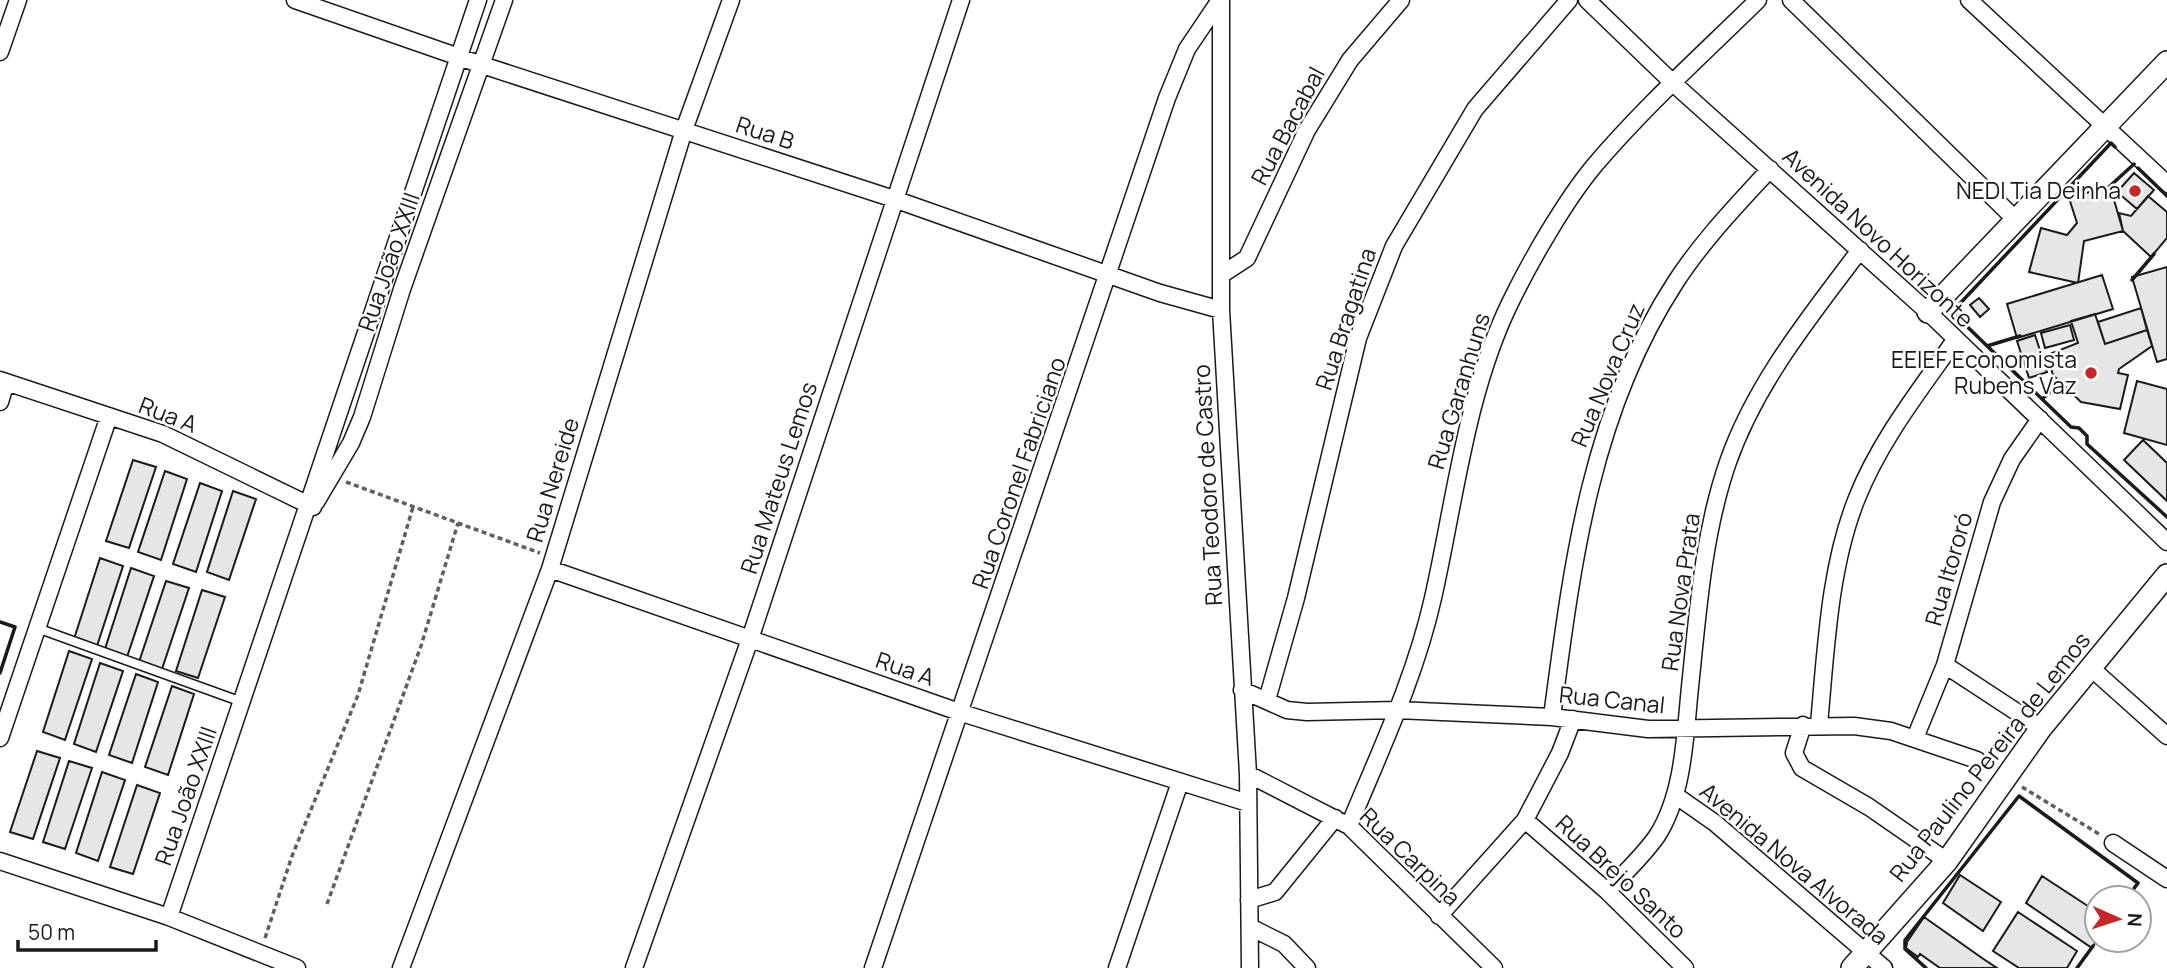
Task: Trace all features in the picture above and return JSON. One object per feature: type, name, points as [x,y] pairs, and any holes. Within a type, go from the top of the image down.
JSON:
[{"type":"street","points":[[0,51],[18,0]]},
{"type":"street","name":"Rua B","points":[[295,0],[482,65],[894,199],[1110,273],[1160,293],[1221,310]]},
{"type":"street","name":"Rua João XXIII","points":[[169,917],[335,431],[478,0]]},
{"type":"street","name":"Rua João XXIII","points":[[310,505],[331,477],[362,417],[402,289],[504,0]]},
{"type":"street","name":"Rua Nereide","points":[[401,968],[552,563],[684,130],[731,0]]},
{"type":"street","name":"Rua Mateus Lemos","points":[[634,968],[750,639],[961,0]]},
{"type":"street","name":"Rua Coronel Fabriciano","points":[[873,968],[962,713],[1172,85],[1187,48],[1220,0]]},
{"type":"street","name":"Rua Teodoro de Castro","points":[[1220,0],[1221,310],[1248,774],[1250,968]]},
{"type":"street","name":"Rua Bacabal","points":[[1221,275],[1247,258],[1307,130],[1350,60],[1401,0]]},
{"type":"street","name":"Rua Bragatina","points":[[1267,700],[1296,597],[1358,338],[1394,246],[1475,109],[1569,0]]},
{"type":"street","name":"Avenida Novo Horizonte","points":[[1587,0],[1673,83],[1928,312],[2167,542]]},
{"type":"street","name":"Rua Garanhuns","points":[[1249,900],[1275,892],[1342,822],[1397,710],[1412,674],[1433,599],[1454,486],[1483,380],[1510,302],[1593,167],[1673,83],[1758,0]]},
{"type":"street","points":[[1791,0],[2014,218]]},
{"type":"street","points":[[1969,0],[2167,184]]},
{"type":"street","points":[[1928,312],[2014,218],[2167,62]]},
{"type":"street","name":"Rua Nova Cruz","points":[[1552,717],[1581,522],[1594,465],[1618,397],[1648,330],[1675,283],[1704,243],[1770,169]]},
{"type":"street","name":"Rua Nova Prata","points":[[1607,891],[1657,836],[1675,795],[1686,729],[1703,566],[1728,462],[1779,357],[1860,250]]},
{"type":"street","points":[[1947,861],[1869,807],[1802,768],[1794,753],[1811,724],[1840,560],[1856,500],[1877,456],[1955,340]]},
{"type":"street","points":[[0,402],[3,381]]},
{"type":"street","name":"Rua A","points":[[3,381],[163,434],[310,505]]},
{"type":"street","points":[[0,738],[109,416]]},
{"type":"street","name":"Rua Itororó","points":[[1915,738],[1945,665],[1992,502],[2012,459],[2040,419]]},
{"type":"street","name":"Rua A","points":[[552,563],[750,639],[962,713],[1248,803]]},
{"type":"street","name":"Rua Paulino Pereira de Lemos","points":[[1852,968],[1947,861],[2041,728],[2167,575]]},
{"type":"street","points":[[1945,665],[2041,728]]},
{"type":"street","points":[[2091,668],[2167,736]]},
{"type":"street","name":"Rua Canal","points":[[1242,690],[1287,710],[1307,712],[1397,710],[1552,717],[1648,729],[1811,724],[1879,729],[1915,738],[1977,760]]},
{"type":"street","points":[[1438,916],[1525,820],[1560,753],[1573,719]]},
{"type":"street","name":"Rua Carpina","points":[[1248,774],[1342,822],[1494,968]]},
{"type":"street","points":[[1117,968],[1180,782]]},
{"type":"street","name":"Avenida Nova Alvorada","points":[[1675,795],[1715,823],[1884,968]]},
{"type":"street","name":"Rua Brejo Santo","points":[[1525,820],[1607,891],[1685,968]]},
{"type":"street","points":[[2113,843],[2167,878]]},
{"type":"street","points":[[0,861],[169,917],[297,968]]},
{"type":"street","points":[[1250,927],[1284,944],[1307,968]]},
{"type":"lane","points":[[37,628],[242,702]]},
{"type":"path","points":[[331,477],[458,523],[552,563]]},
{"type":"path","points":[[260,954],[292,856],[358,695],[413,506]]},
{"type":"path","points":[[327,904],[421,646],[458,523]]},
{"type":"path","points":[[2005,777],[2113,843]]},
{"type":"building","name":"NEDI Tia Deinha","points":[[2134,173],[2154,190],[2137,209],[2117,192]]},
{"type":"building","points":[[2110,186],[2123,231],[2084,241],[2078,283],[2029,272],[2041,228],[2067,235],[2077,223],[2069,198]]},
{"type":"building","points":[[2148,196],[2167,212],[2167,238],[2151,257],[2123,231],[2119,213],[2131,216]]},
{"type":"building","points":[[2167,267],[2167,359],[2157,362],[2132,277]]},
{"type":"building","points":[[2102,275],[2113,309],[2017,338],[2007,304]]},
{"type":"building","points":[[1979,298],[1989,309],[1980,317],[1970,305]]},
{"type":"building","points":[[2141,308],[2147,330],[2105,344],[2098,322]]},
{"type":"building","points":[[2095,314],[2105,344],[2147,330],[2152,346],[2119,369],[2118,373],[2128,375],[2120,409],[2081,402],[2053,375],[2047,355],[2078,343],[2071,321]]},
{"type":"building","points":[[2070,325],[2074,340],[2045,348],[2041,333]]},
{"type":"building","points":[[2035,335],[2047,372],[2029,378],[2017,341]]},
{"type":"building","points":[[2137,381],[2167,389],[2167,445],[2124,433]]},
{"type":"building","points":[[2143,440],[2167,463],[2167,501],[2124,460]]},
{"type":"building","points":[[133,460],[156,467],[129,548],[106,541]]},
{"type":"building","points":[[165,471],[187,479],[161,560],[138,552]]},
{"type":"building","points":[[200,483],[222,491],[196,572],[173,564]]},
{"type":"building","points":[[233,491],[256,499],[229,580],[207,572]]},
{"type":"building","points":[[100,558],[123,566],[97,646],[74,639]]},
{"type":"building","points":[[131,568],[154,576],[127,657],[105,649]]},
{"type":"building","points":[[166,581],[189,588],[162,669],[139,662]]},
{"type":"building","points":[[202,590],[225,597],[198,678],[176,671]]},
{"type":"building","points":[[69,651],[92,659],[65,740],[43,732]]},
{"type":"building","points":[[100,663],[123,671],[96,752],[74,744]]},
{"type":"building","points":[[136,674],[158,682],[132,763],[109,755]]},
{"type":"building","points":[[172,686],[194,694],[168,775],[145,767]]},
{"type":"building","points":[[37,751],[60,758],[33,839],[10,832]]},
{"type":"building","points":[[69,761],[92,768],[65,849],[43,842]]},
{"type":"building","points":[[102,772],[125,780],[98,861],[76,853]]},
{"type":"building","points":[[137,785],[160,793],[133,874],[110,867]]},
{"type":"building","points":[[1960,875],[2001,902],[1983,931],[1943,903]]},
{"type":"building","points":[[2042,876],[2083,903],[2083,942],[2026,903]]},
{"type":"building","points":[[2018,912],[2077,951],[2067,968],[2019,968],[1993,951]]},
{"type":"building","points":[[1924,917],[1997,968],[1940,968],[1920,954],[1918,957],[1906,948],[1907,942]]},
{"type":"wall","points":[[2115,147],[2111,143],[1952,312],[2071,427],[2079,428],[2087,436],[2087,444],[2167,517]]},
{"type":"wall","points":[[2110,186],[2134,164]]},
{"type":"wall","points":[[2138,168],[2167,196]]},
{"type":"wall","points":[[2132,280],[2154,254]]},
{"type":"wall","points":[[1987,346],[2020,336]]},
{"type":"wall","points":[[2042,399],[2060,384]]},
{"type":"wall","points":[[0,622],[15,627],[0,673]]},
{"type":"wall","points":[[1926,968],[1905,949],[1905,940],[2019,796],[2137,884]]},
{"type":"wall","points":[[2077,968],[2087,954]]},
{"type":"place","name":"NEDI Tia Deinha","points":[[2135,191]]},
{"type":"place","name":"EEIEF Economista Rubens Vaz","points":[[2091,373]]}]
